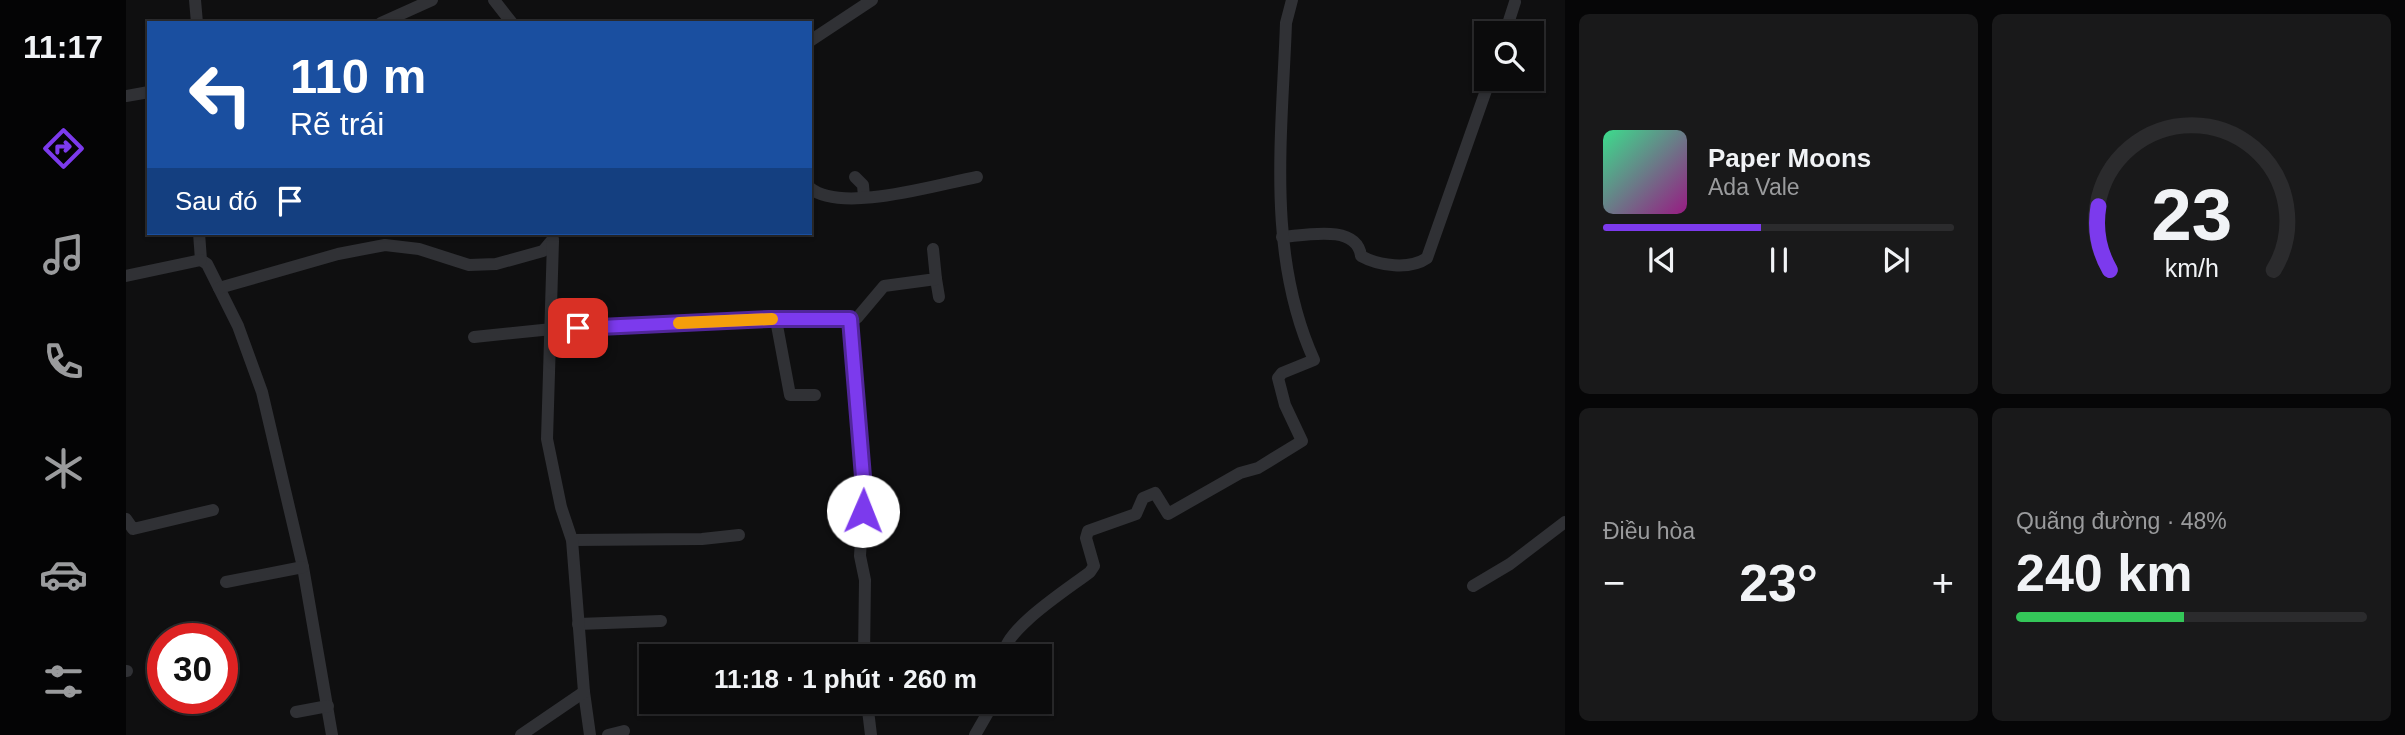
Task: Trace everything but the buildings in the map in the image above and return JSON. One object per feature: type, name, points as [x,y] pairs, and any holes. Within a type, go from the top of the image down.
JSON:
[{"type":"street","points":[[195,0],[197,21]]},
{"type":"street","points":[[385,21],[432,0]]},
{"type":"street","points":[[494,0],[510,21]]},
{"type":"street","points":[[812,40],[872,0]]},
{"type":"street","points":[[1008,644],[1009,639],[1030,618],[1090,572],[1094,566],[1086,538],[1088,531],[1136,514],[1143,498],[1155,493],[1168,514],[1240,473],[1258,468],[1302,441],[1285,405],[1278,378],[1282,373],[1314,360],[1294,313],[1278,212],[1286,23],[1292,0]]},
{"type":"street","points":[[1509,21],[1515,2]]},
{"type":"street","points":[[1282,237],[1320,234],[1352,237],[1360,244],[1361,256],[1372,262],[1416,265],[1427,258],[1486,91]]},
{"type":"street","points":[[126,96],[147,92]]},
{"type":"street","points":[[855,177],[863,185],[864,197]]},
{"type":"street","points":[[812,189],[833,199],[864,197],[977,177]]},
{"type":"street","points":[[199,235],[201,260],[238,326],[262,391],[303,568],[332,735]]},
{"type":"street","points":[[219,288],[338,254],[385,245],[419,249],[469,265],[496,264],[543,251],[554,237]]},
{"type":"street","points":[[554,237],[547,439],[561,507],[572,540],[590,735]]},
{"type":"street","points":[[933,249],[939,298]]},
{"type":"street","points":[[126,276],[201,260]]},
{"type":"street","points":[[474,337],[552,329],[850,319],[862,315],[884,286],[936,279]]},
{"type":"street","points":[[850,319],[864,489],[860,556],[865,580],[864,644]]},
{"type":"street","points":[[776,320],[790,395],[815,395]]},
{"type":"street","points":[[126,519],[133,529],[213,510]]},
{"type":"street","points":[[1473,586],[1510,564],[1565,522]]},
{"type":"street","points":[[572,540],[702,539],[739,535]]},
{"type":"street","points":[[226,582],[303,568]]},
{"type":"street","points":[[578,624],[661,621]]},
{"type":"street","points":[[521,735],[584,692]]},
{"type":"street","points":[[296,712],[328,706]]},
{"type":"street","points":[[869,714],[872,735]]},
{"type":"street","points":[[975,735],[987,714]]},
{"type":"street","points":[[608,735],[624,731]]},
{"type":"slow traffic","points":[[679,323],[772,319]]},
{"type":"route","points":[[578,328],[769,319],[850,319],[864,489],[863,511]]}]
